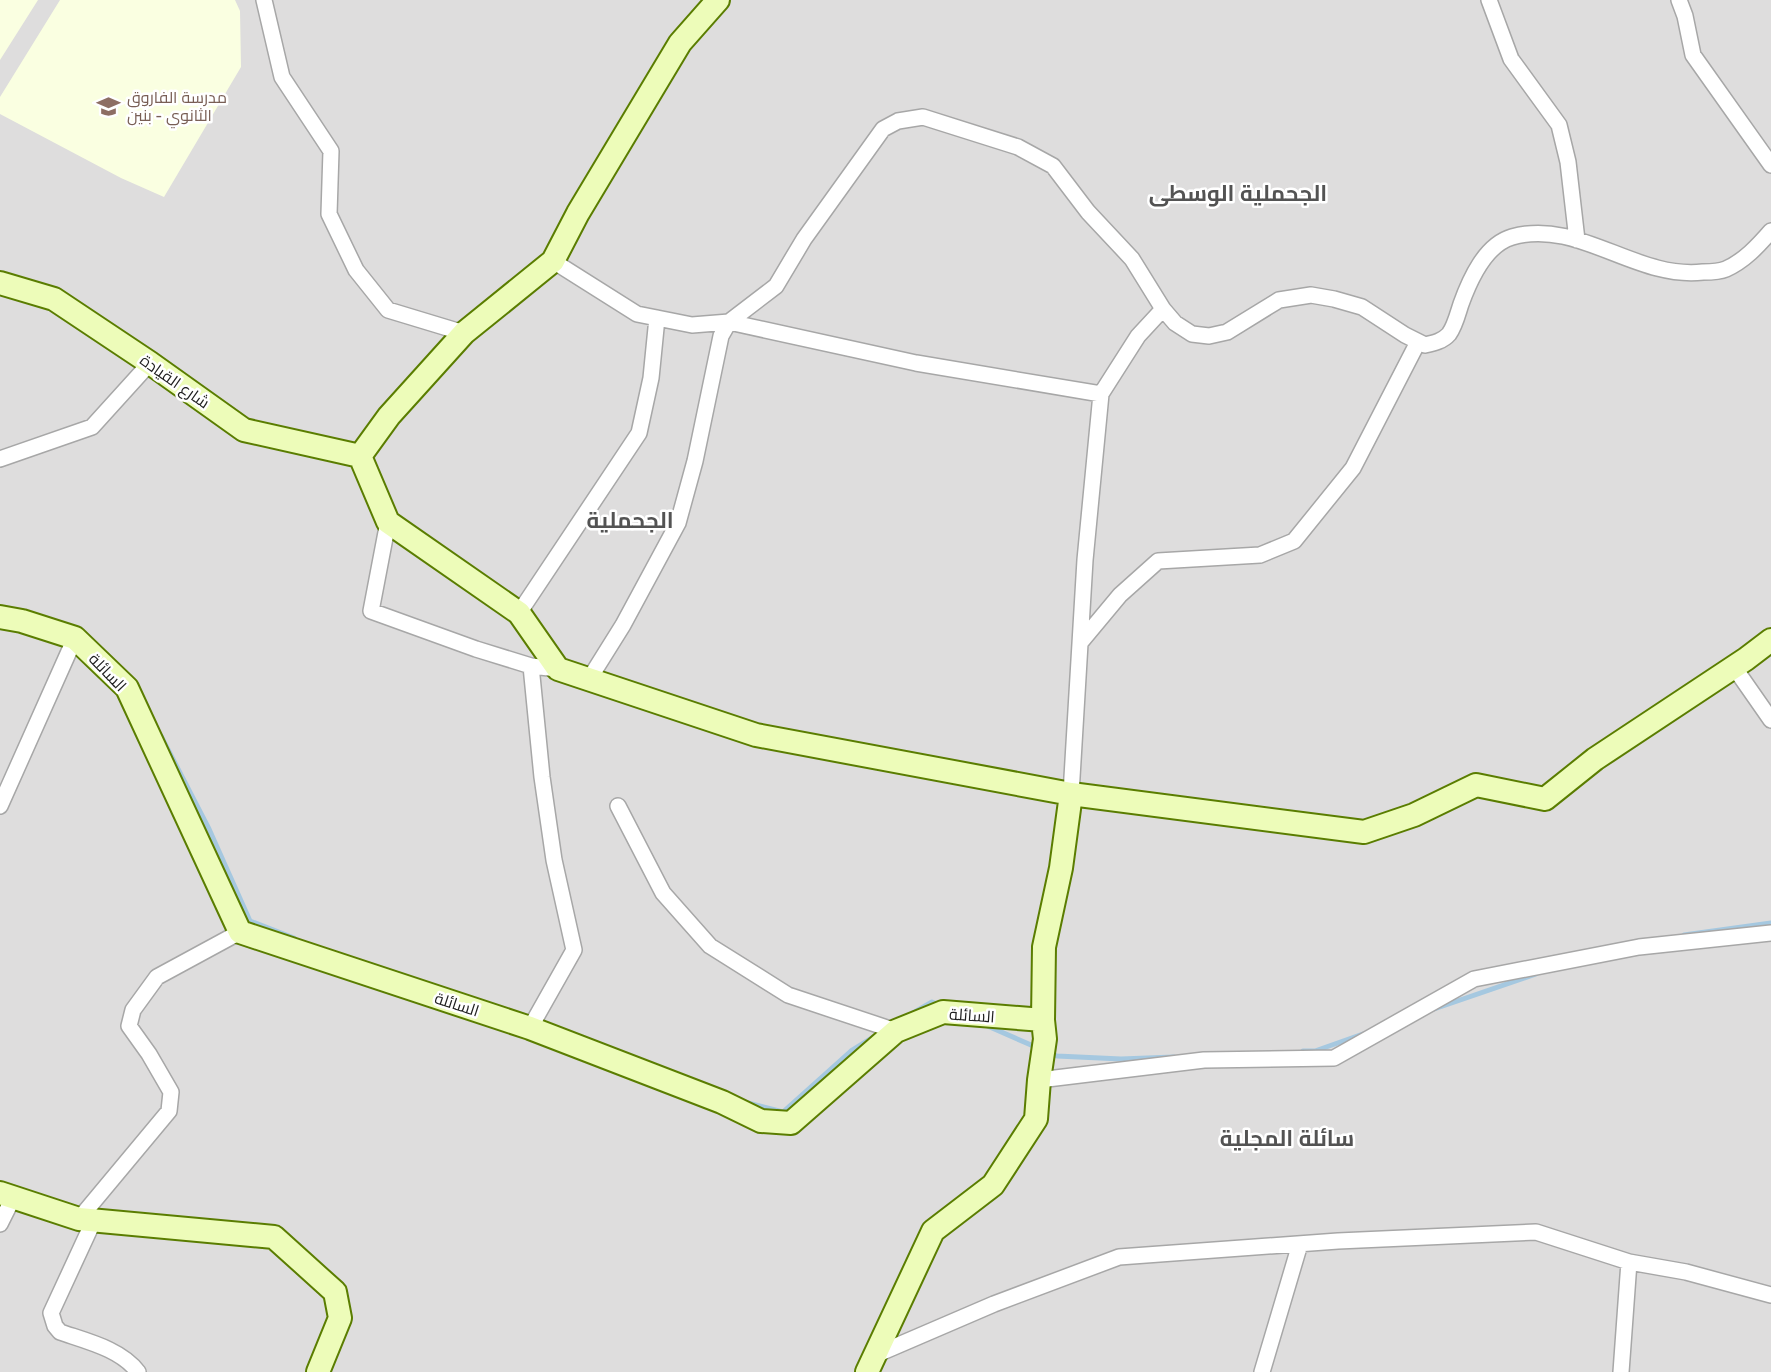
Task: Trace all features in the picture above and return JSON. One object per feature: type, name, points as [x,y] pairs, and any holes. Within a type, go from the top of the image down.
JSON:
[{"type":"street","points":[[264,0],[282,76],[331,151],[329,214],[356,270],[388,310],[464,333]]},
{"type":"street","points":[[558,669],[519,613],[388,522],[360,456],[389,416],[464,333],[553,261],[584,203],[680,43],[717,0]]},
{"type":"street","points":[[1489,0],[1511,59],[1559,125],[1568,162],[1577,240]]},
{"type":"street","points":[[1679,0],[1686,16],[1693,55],[1771,165]]},
{"type":"street","points":[[588,681],[623,625],[678,523],[695,461],[721,336],[729,322],[776,286],[804,239],[883,129],[898,121],[923,117],[1018,147],[1053,166],[1088,212],[1132,259],[1163,309],[1175,323],[1192,334],[1209,336],[1227,332],[1279,300],[1311,295],[1334,298],[1362,307],[1425,345],[1438,342],[1450,333],[1466,290],[1478,268],[1494,246],[1510,237],[1526,234],[1562,234],[1626,259],[1664,270],[1689,274],[1724,270],[1749,255],[1771,231]]},
{"type":"street","points":[[553,261],[637,314],[692,325],[729,322],[916,363],[1101,394]]},
{"type":"street","name":"شارع القيادة","points":[[0,283],[54,299],[150,363],[244,430],[360,456]]},
{"type":"street","points":[[870,1364],[933,1232],[993,1185],[1036,1119],[1045,1039],[1044,947],[1061,868],[1071,794],[1085,560],[1101,394],[1138,336],[1163,309]]},
{"type":"street","points":[[519,613],[639,433],[651,378],[657,318]]},
{"type":"street","points":[[1080,643],[1120,594],[1158,561],[1260,555],[1294,541],[1353,468],[1418,342]]},
{"type":"street","points":[[0,459],[92,427],[150,363]]},
{"type":"street","points":[[388,522],[371,611],[476,649],[531,666],[558,669],[588,681],[756,735],[1071,794],[1364,832],[1414,815],[1476,785],[1545,799],[1595,759],[1771,640]]},
{"type":"street","name":"السائلة","points":[[0,617],[22,621],[75,638],[127,688],[240,932],[530,1028],[722,1102],[761,1121],[791,1123],[896,1031],[943,1012],[1043,1020]]},
{"type":"street","points":[[0,806],[75,638]]},
{"type":"street","points":[[530,1028],[574,950],[554,860],[531,666]]},
{"type":"street","points":[[1734,667],[1771,720]]},
{"type":"street","points":[[618,806],[663,893],[710,946],[788,995],[896,1031]]},
{"type":"street","points":[[138,1372],[122,1356],[60,1332],[55,1326],[51,1313],[86,1220],[168,1111],[171,1092],[149,1054],[129,1026],[133,1010],[157,977],[240,932]]},
{"type":"street","points":[[1039,1080],[1204,1060],[1334,1058],[1474,979],[1639,947],[1771,933]]},
{"type":"street","points":[[0,1224],[6,1196],[86,1220],[274,1237],[335,1292],[340,1318],[318,1372]]},
{"type":"street","points":[[870,1364],[994,1304],[1119,1257],[1300,1244],[1536,1232],[1629,1262],[1686,1272],[1771,1295]]},
{"type":"street","points":[[1262,1372],[1300,1244]]},
{"type":"street","points":[[1618,1372],[1629,1262]]},
{"type":"shaded area","points":[[0,0],[1771,0],[1771,1372],[0,1372]]},
{"type":"shaded area","points":[[0,0],[38,0],[0,60]]},
{"type":"shaded area","name":"مدرسة الفاروق الثانوي - بنين","points":[[60,0],[235,0],[240,11],[241,67],[164,197],[121,178],[0,114],[0,97]]},
{"type":"waterway","points":[[161,736],[209,829],[250,921],[294,938]]},
{"type":"waterway","points":[[1684,935],[1771,923]]},
{"type":"waterway","points":[[1434,1009],[1536,974]]},
{"type":"waterway","points":[[913,1013],[932,1002],[942,1006]]},
{"type":"waterway","points":[[983,1024],[1038,1048]]},
{"type":"waterway","points":[[1303,1051],[1315,1051],[1363,1034]]},
{"type":"waterway","points":[[748,1103],[783,1112],[851,1051],[872,1038]]},
{"type":"waterway","points":[[1049,1053],[1057,1056],[1121,1059],[1174,1057]]},
{"type":"place","name":"مدرسة الفاروق الثانوي - بنين","points":[[109,106]]},
{"type":"district","name":"الجحملية الوسطى","points":[[1238,192]]},
{"type":"district","name":"الجحملية","points":[[630,519]]},
{"type":"district","name":"سائلة المجلية","points":[[1287,1137]]}]
